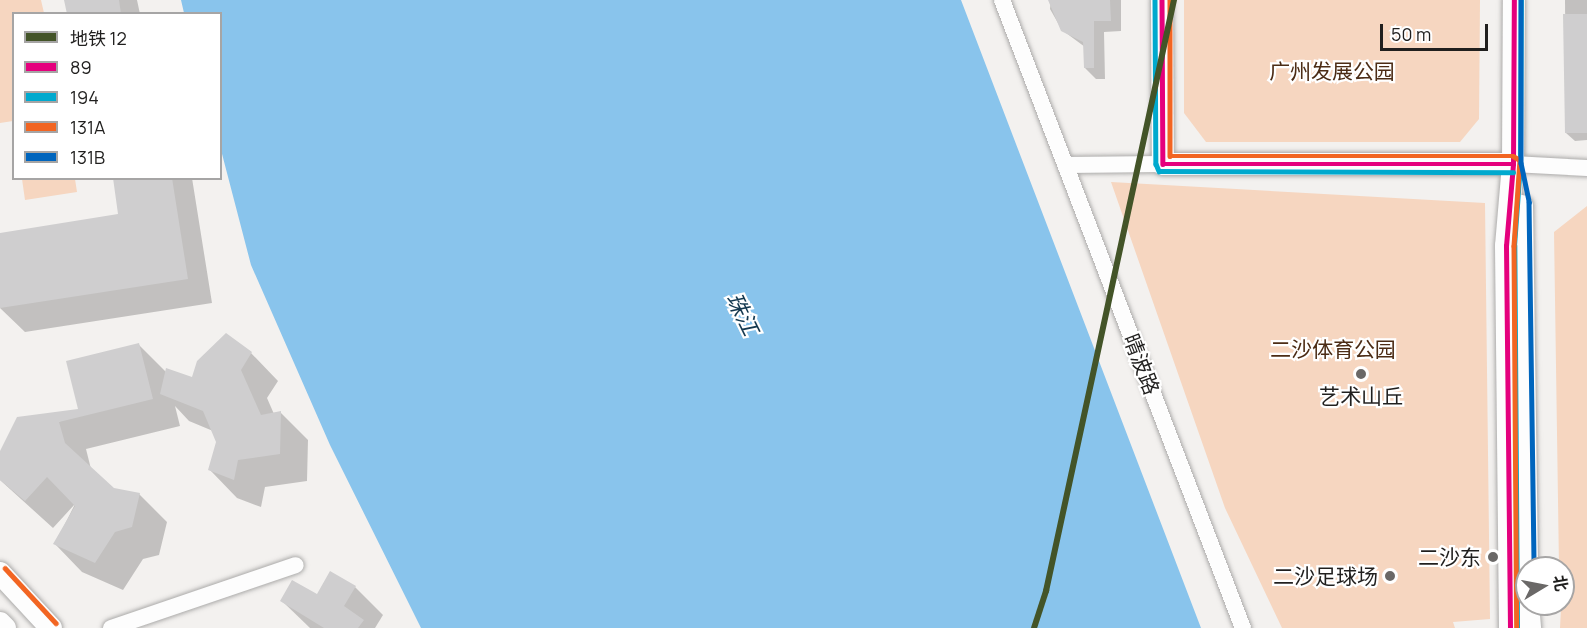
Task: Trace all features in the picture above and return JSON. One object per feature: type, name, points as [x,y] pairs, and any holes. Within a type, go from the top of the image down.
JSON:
[{"type":"main road","points":[[1162,0],[1163,164],[1513,164]]},
{"type":"main road","points":[[1510,628],[1506,246],[1513,164],[1514,0]]},
{"type":"main road","points":[[1513,164],[1522,202],[1527,556]]},
{"type":"main road","points":[[0,573],[51,628]]},
{"type":"main road","points":[[0,623],[5,628]]},
{"type":"street","name":"晴波路","points":[[1002,0],[1243,628]]},
{"type":"street","points":[[1066,165],[1163,164]]},
{"type":"street","points":[[1513,164],[1587,168]]},
{"type":"street","points":[[111,628],[296,565]]},
{"type":"green space","points":[[0,0],[41,0],[44,12],[12,12],[12,121],[0,123]]},
{"type":"green space","name":"广州发展公园","points":[[1184,0],[1480,0],[1479,119],[1460,142],[1206,142],[1184,113]]},
{"type":"green space","points":[[22,180],[75,180],[77,192],[25,200]]},
{"type":"green space","name":"二沙体育公园","points":[[1111,182],[1485,203],[1490,619],[1453,622],[1455,628],[1282,628],[1225,508]]},
{"type":"green space","points":[[1587,206],[1587,628],[1560,628],[1561,616],[1575,616],[1575,556],[1559,556],[1554,232]]},
{"type":"water","name":"珠江","points":[[181,0],[961,0],[1201,628],[421,628],[330,445],[251,265],[222,154],[222,12],[184,12]]},
{"type":"building","points":[[64,0],[119,0],[121,12],[67,12]]},
{"type":"building","points":[[1048,0],[1110,0],[1111,21],[1094,21],[1094,68],[1084,68],[1083,42],[1061,31]]},
{"type":"building","points":[[1563,14],[1587,14],[1587,133],[1565,133]]},
{"type":"building","points":[[113,180],[172,180],[188,279],[0,308],[0,233],[118,214]]},
{"type":"building","points":[[226,333],[252,352],[241,370],[261,415],[281,411],[280,454],[238,460],[234,480],[208,470],[216,442],[203,411],[160,394],[166,368],[192,377],[197,361]]},
{"type":"building","points":[[139,343],[153,399],[59,422],[65,443],[114,488],[140,493],[132,527],[115,532],[95,563],[53,544],[75,506],[47,477],[25,501],[0,480],[0,451],[17,417],[78,409],[66,361]]},
{"type":"building","points":[[330,571],[356,586],[344,606],[364,620],[358,628],[324,628],[280,601],[292,580],[317,594]]},
{"type":"metro line","name":"12","points":[[1034,628],[1046,591],[1174,0]]},
{"type":"transit line","name":"194","points":[[1155,0],[1156,164],[1159,171],[1513,172]]},
{"type":"transit line","name":"89","points":[[1162,0],[1163,164],[1513,164]]},
{"type":"transit line","name":"131A","points":[[1170,0],[1170,156],[1513,156],[1520,160],[1514,246],[1517,628]]},
{"type":"transit line","name":"89","points":[[1510,628],[1506,246],[1513,164],[1514,0]]},
{"type":"transit line","name":"194","points":[[1517,628],[1514,246],[1520,164],[1521,0]]},
{"type":"transit line","name":"131B","points":[[1521,0],[1521,163],[1529,202],[1534,556]]},
{"type":"transit line","name":"131A","points":[[5,568],[56,623]]},
{"type":"place","name":"艺术山丘","points":[[1361,374]]},
{"type":"place","name":"二沙东","points":[[1493,557]]},
{"type":"place","name":"二沙足球场","points":[[1390,576]]}]
